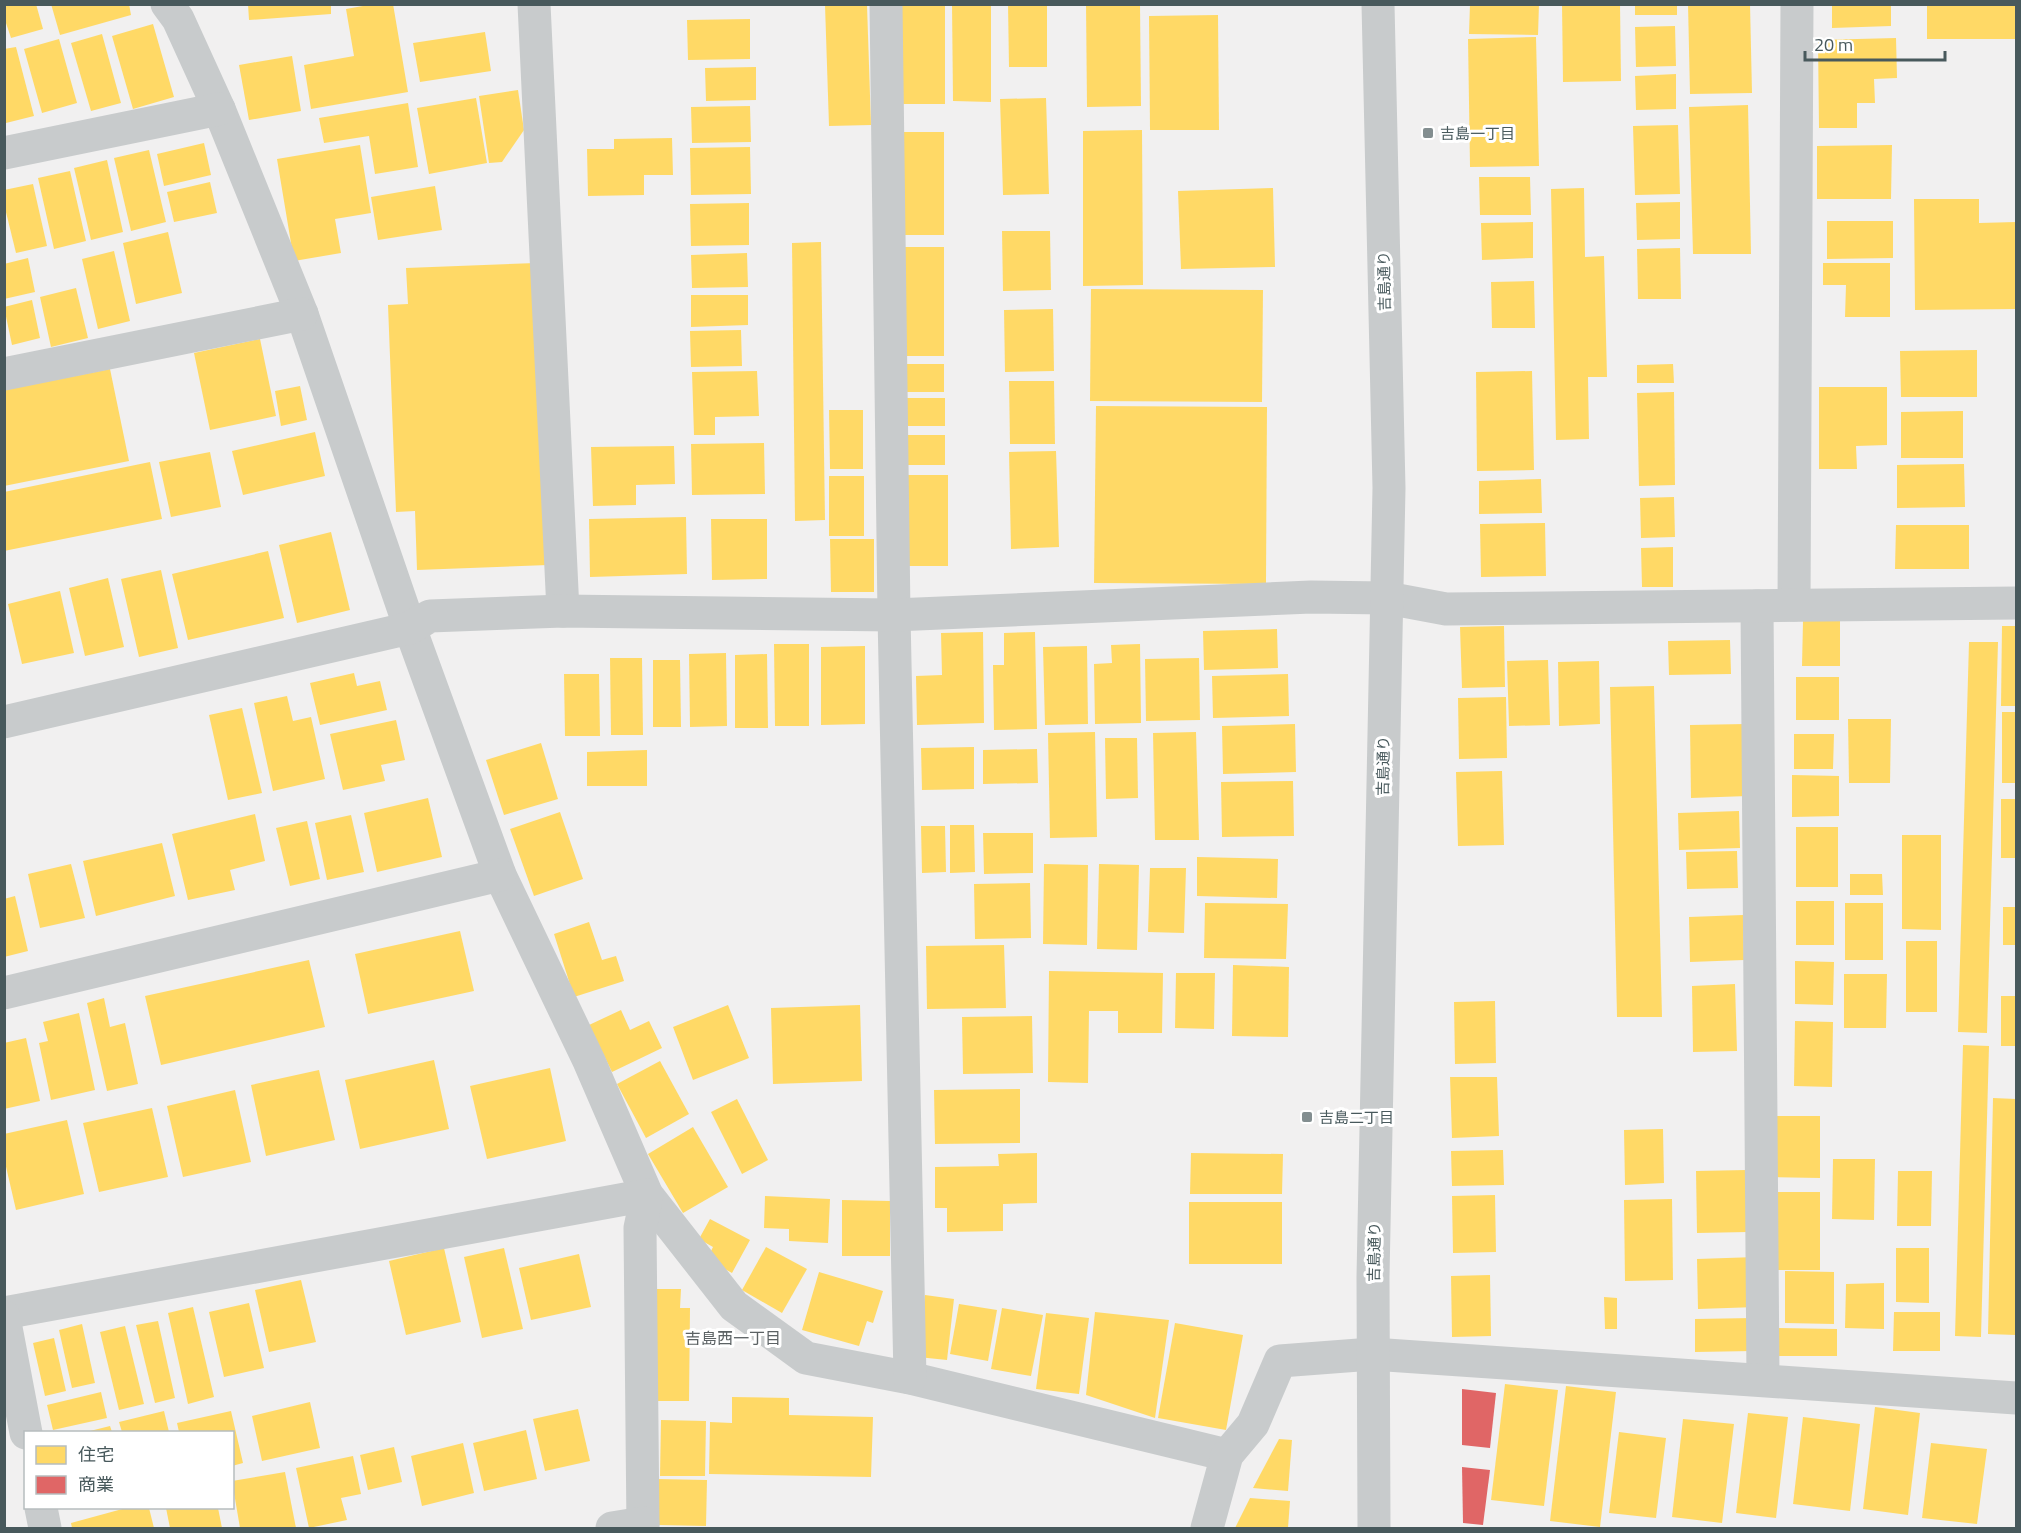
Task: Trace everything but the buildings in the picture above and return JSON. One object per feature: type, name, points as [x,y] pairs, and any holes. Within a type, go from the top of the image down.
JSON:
[{"type":"street","points":[[167,4],[178,19],[219,109],[302,314],[410,628],[500,875],[589,1061],[647,1195],[734,1306],[806,1358],[910,1378],[1227,1455]]},
{"type":"street","points":[[534,4],[563,611]]},
{"type":"street","points":[[886,4],[894,615],[910,1378]]},
{"type":"street","name":"吉島通り","points":[[1374,1528],[1372,1354],[1389,442],[1378,4]]},
{"type":"street","points":[[1794,605],[1797,4]]},
{"type":"street","points":[[4,153],[219,109]]},
{"type":"street","points":[[4,374],[302,314]]},
{"type":"street","points":[[4,722],[410,628],[430,616],[563,611],[894,615],[1311,597],[1387,598],[1446,609],[2016,603]]},
{"type":"street","points":[[1757,606],[1763,1380]]},
{"type":"street","points":[[4,993],[500,875]]},
{"type":"street","points":[[25,1431],[8,1370],[4,1315],[647,1195]]},
{"type":"street","points":[[633,1527],[640,1228],[647,1195]]},
{"type":"street","points":[[1207,1528],[1227,1455],[1253,1424],[1280,1361],[1372,1354],[2016,1398]]},
{"type":"street","points":[[41,1509],[45,1528]]},
{"type":"place","name":"吉島一丁目","points":[[1428,133]]},
{"type":"place","name":"吉島二丁目","points":[[1307,1117]]},
{"type":"district","name":"吉島西一丁目","points":[[733,1338]]}]
